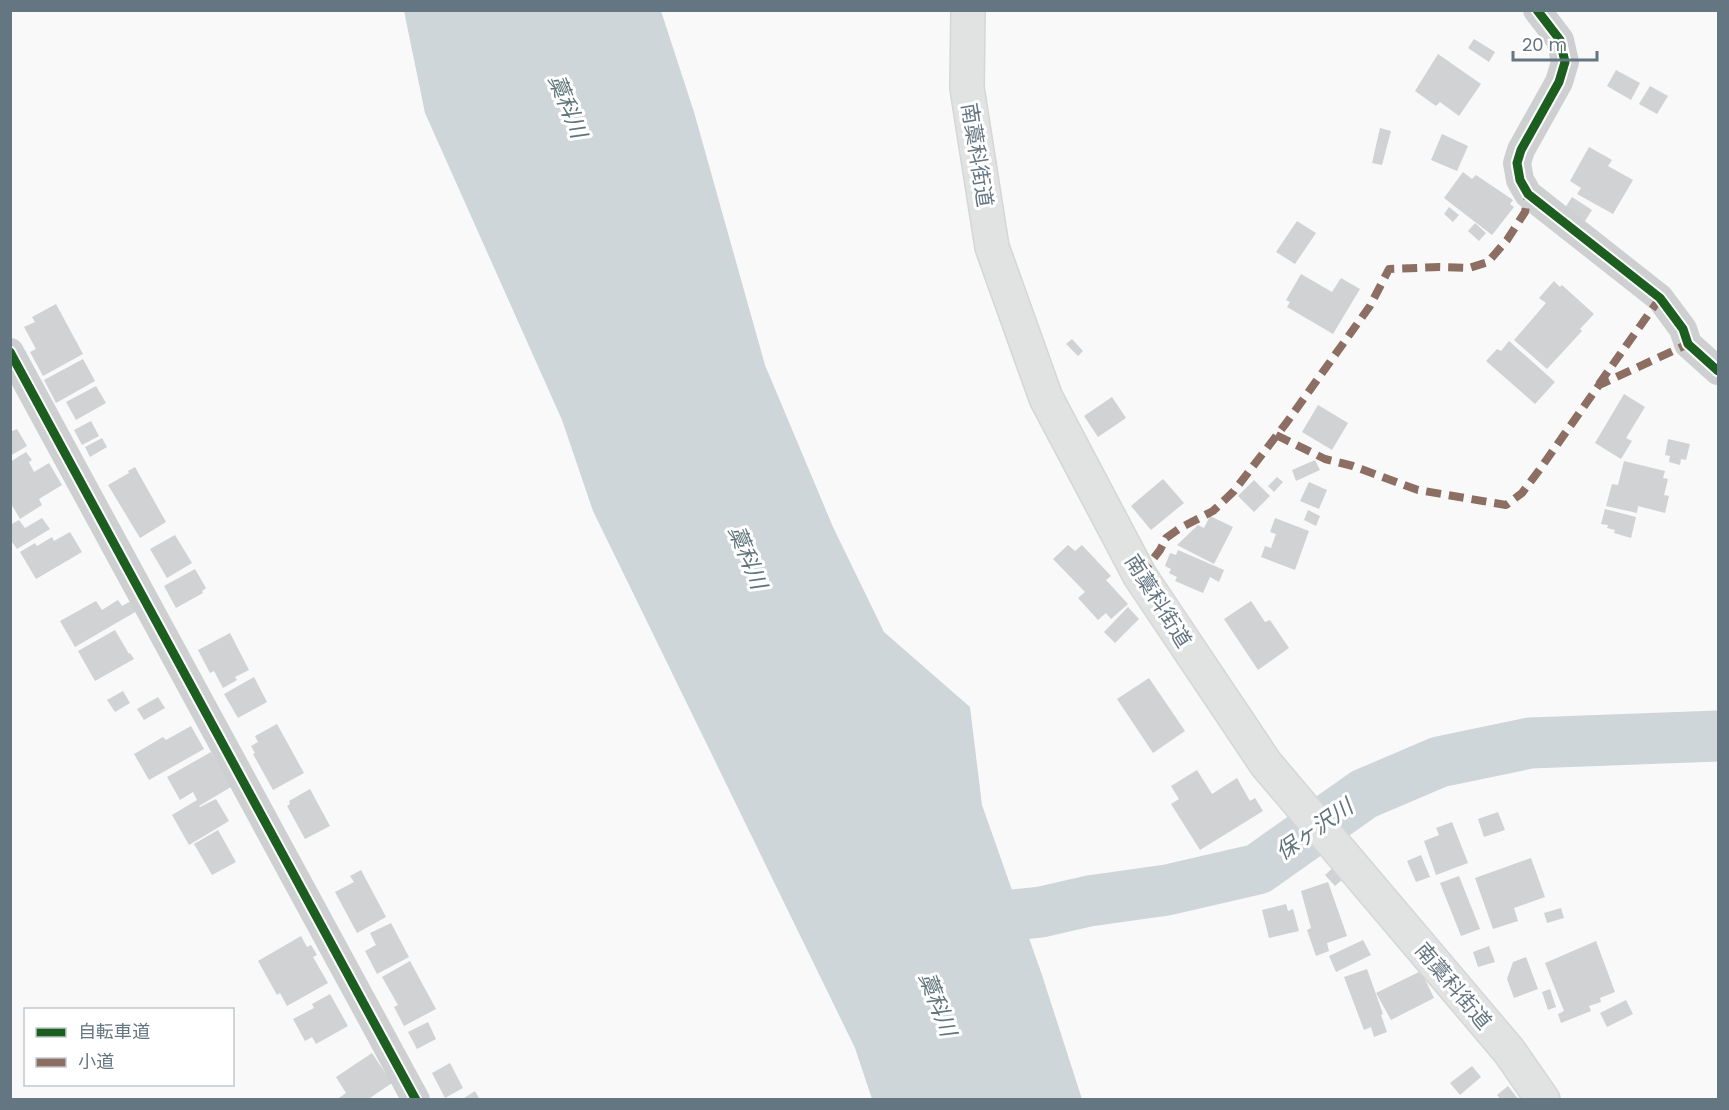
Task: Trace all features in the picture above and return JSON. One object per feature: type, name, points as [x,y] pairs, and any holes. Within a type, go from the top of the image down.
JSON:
[{"type":"main road","name":"南藁科街道","points":[[968,10],[967,88],[992,247],[1046,398],[1140,576],[1266,764],[1509,1051],[1543,1100]]},
{"type":"street","points":[[1537,10],[1560,40],[1565,62],[1559,82],[1521,150],[1517,163],[1520,180],[1528,194],[1660,298],[1683,329],[1688,344],[1719,371]]},
{"type":"street","points":[[10,352],[416,1100]]},
{"type":"water","name":"藁科川","points":[[404,11],[661,11],[694,112],[765,365],[833,527],[884,632],[970,707],[982,805],[1042,975],[1082,1099],[872,1099],[855,1048],[593,511],[562,420],[425,113]]},
{"type":"building","points":[[1474,39],[1495,52],[1489,62],[1468,48]]},
{"type":"building","points":[[1438,54],[1481,84],[1459,116],[1440,102],[1436,106],[1415,91]]},
{"type":"building","points":[[1616,70],[1640,83],[1631,100],[1607,86]]},
{"type":"building","points":[[1650,86],[1668,96],[1657,114],[1639,104]]},
{"type":"building","points":[[1380,128],[1391,131],[1382,165],[1372,163]]},
{"type":"building","points":[[1442,134],[1468,146],[1457,171],[1431,160]]},
{"type":"building","points":[[1589,147],[1612,160],[1608,166],[1633,180],[1613,214],[1577,194],[1581,188],[1570,181]]},
{"type":"building","points":[[1463,172],[1472,179],[1476,175],[1513,200],[1510,204],[1514,207],[1492,235],[1444,198]]},
{"type":"building","points":[[1572,197],[1592,210],[1585,221],[1565,208]]},
{"type":"building","points":[[1449,207],[1459,215],[1453,222],[1444,214]]},
{"type":"building","points":[[1297,221],[1316,233],[1295,264],[1276,252]]},
{"type":"building","points":[[1475,223],[1486,233],[1479,241],[1468,231]]},
{"type":"building","points":[[1301,274],[1332,292],[1341,278],[1360,289],[1333,334],[1287,307],[1290,302],[1286,300]]},
{"type":"building","points":[[1554,281],[1560,287],[1562,285],[1594,314],[1580,329],[1582,331],[1547,369],[1514,340],[1546,303],[1539,298]]},
{"type":"building","points":[[56,304],[83,354],[43,376],[30,352],[36,349],[24,327],[35,322],[32,317]]},
{"type":"building","points":[[1072,339],[1083,351],[1078,356],[1066,344]]},
{"type":"building","points":[[1509,341],[1555,382],[1535,404],[1486,361],[1497,349],[1501,351]]},
{"type":"building","points":[[83,359],[95,381],[56,403],[44,380]]},
{"type":"building","points":[[96,386],[106,403],[76,420],[66,402]]},
{"type":"building","points":[[1624,394],[1645,407],[1626,438],[1632,441],[1621,459],[1595,443]]},
{"type":"building","points":[[1112,397],[1126,418],[1098,437],[1084,416]]},
{"type":"building","points":[[1318,405],[1348,423],[1332,450],[1302,432]]},
{"type":"building","points":[[91,421],[99,436],[82,445],[74,430]]},
{"type":"building","points":[[17,429],[27,446],[10,456],[10,432]]},
{"type":"building","points":[[102,438],[107,447],[90,457],[85,447]]},
{"type":"building","points":[[1668,439],[1690,444],[1686,460],[1681,459],[1680,465],[1669,462],[1670,456],[1665,455]]},
{"type":"building","points":[[26,452],[32,460],[29,462],[34,472],[49,463],[62,485],[39,499],[42,505],[20,519],[10,502],[10,462]]},
{"type":"building","points":[[1315,460],[1320,470],[1296,481],[1292,470]]},
{"type":"building","points":[[1624,461],[1665,471],[1663,478],[1668,479],[1664,495],[1669,496],[1665,513],[1638,506],[1637,513],[1606,506],[1612,484],[1618,485]]},
{"type":"building","points":[[135,467],[166,522],[140,538],[108,485]]},
{"type":"building","points":[[1277,477],[1283,482],[1274,492],[1268,486]]},
{"type":"building","points":[[1163,479],[1184,503],[1151,530],[1131,506]]},
{"type":"building","points":[[1254,480],[1270,496],[1254,512],[1238,496]]},
{"type":"building","points":[[1309,482],[1327,490],[1319,509],[1300,501]]},
{"type":"building","points":[[1605,509],[1636,517],[1631,538],[1614,533],[1615,530],[1607,528],[1608,525],[1601,524]]},
{"type":"building","points":[[1308,510],[1320,516],[1316,526],[1304,520]]},
{"type":"building","points":[[1210,516],[1233,527],[1214,564],[1177,545],[1198,525],[1204,528]]},
{"type":"building","points":[[42,518],[50,529],[17,549],[10,539],[10,525],[19,520],[25,528]]},
{"type":"building","points":[[1275,518],[1309,531],[1295,570],[1261,557],[1265,546],[1271,548],[1276,534],[1270,532]]},
{"type":"building","points":[[70,532],[82,552],[36,579],[20,552],[35,543],[37,546],[52,537],[54,541]]},
{"type":"building","points":[[175,535],[192,563],[167,578],[150,549]]},
{"type":"building","points":[[1068,545],[1075,551],[1082,545],[1111,576],[1106,580],[1128,604],[1111,619],[1106,613],[1098,620],[1078,598],[1085,592],[1053,559]]},
{"type":"building","points":[[1178,550],[1224,570],[1219,582],[1210,577],[1203,593],[1175,581],[1177,577],[1169,573],[1171,569],[1165,566],[1170,553],[1176,555]]},
{"type":"building","points":[[195,569],[206,588],[202,591],[203,593],[176,608],[164,586]]},
{"type":"building","points":[[118,600],[122,606],[131,601],[137,611],[75,647],[60,621],[96,601],[102,610]]},
{"type":"building","points":[[1251,601],[1265,622],[1270,620],[1289,648],[1258,670],[1224,619]]},
{"type":"building","points":[[1128,607],[1139,619],[1115,643],[1104,632]]},
{"type":"building","points":[[115,630],[134,659],[95,681],[78,651]]},
{"type":"building","points":[[230,633],[249,670],[235,677],[237,680],[223,688],[214,671],[210,673],[198,650]]},
{"type":"building","points":[[254,677],[267,702],[238,718],[224,694]]},
{"type":"building","points":[[1149,678],[1185,731],[1153,753],[1117,699]]},
{"type":"building","points":[[123,691],[130,703],[115,712],[107,700]]},
{"type":"building","points":[[158,697],[165,708],[144,720],[137,709]]},
{"type":"building","points":[[277,724],[304,773],[273,790],[251,746],[258,742],[255,736]]},
{"type":"building","points":[[191,726],[204,749],[149,780],[134,754],[163,737],[166,740]]},
{"type":"building","points":[[211,752],[231,787],[199,806],[216,799],[229,821],[189,845],[172,815],[197,800],[193,792],[180,800],[167,777]]},
{"type":"building","points":[[1197,770],[1212,794],[1237,778],[1250,801],[1255,798],[1263,811],[1200,850],[1171,804],[1179,799],[1171,786]]},
{"type":"building","points":[[310,789],[330,826],[305,839],[287,806],[290,804],[289,801]]},
{"type":"building","points":[[1498,812],[1505,830],[1484,837],[1478,819]]},
{"type":"building","points":[[1452,822],[1468,863],[1436,875],[1424,841],[1439,835],[1436,828]]},
{"type":"building","points":[[218,830],[236,862],[212,875],[194,844]]},
{"type":"building","points":[[1421,855],[1430,877],[1416,882],[1407,861]]},
{"type":"building","points":[[1531,858],[1545,897],[1514,908],[1518,921],[1493,929],[1475,878]]},
{"type":"building","points":[[1335,866],[1345,877],[1335,886],[1325,875]]},
{"type":"building","points":[[361,870],[386,917],[357,933],[335,892],[354,882],[350,876]]},
{"type":"building","points":[[1459,876],[1480,929],[1461,936],[1440,883]]},
{"type":"building","points":[[1328,882],[1347,936],[1327,943],[1329,951],[1316,956],[1307,930],[1311,928],[1301,891]]},
{"type":"building","points":[[1286,904],[1288,911],[1293,909],[1299,931],[1269,938],[1262,910]]},
{"type":"building","points":[[1561,908],[1564,918],[1547,923],[1544,913]]},
{"type":"building","points":[[391,923],[409,957],[377,974],[365,951],[376,945],[370,933]]},
{"type":"building","points":[[301,936],[307,947],[311,945],[317,955],[313,957],[328,983],[287,1006],[280,993],[277,995],[258,961]]},
{"type":"building","points":[[1363,940],[1371,955],[1336,972],[1329,956]]},
{"type":"building","points":[[1596,941],[1615,992],[1600,998],[1601,1002],[1589,1006],[1591,1011],[1561,1023],[1558,1014],[1564,1011],[1545,963]]},
{"type":"building","points":[[1489,946],[1495,962],[1478,967],[1473,952]]},
{"type":"building","points":[[1526,957],[1538,989],[1514,998],[1507,979],[1513,962]]},
{"type":"building","points":[[410,961],[436,1009],[404,1026],[394,1007],[398,1005],[382,977]]},
{"type":"building","points":[[1367,969],[1387,1032],[1374,1037],[1371,1027],[1364,1030],[1344,977]]},
{"type":"building","points":[[1421,971],[1434,998],[1391,1020],[1376,993]]},
{"type":"building","points":[[1550,989],[1556,1007],[1548,1010],[1542,992]]},
{"type":"building","points":[[330,994],[348,1026],[316,1044],[312,1037],[305,1041],[293,1019],[314,1008],[312,1004]]},
{"type":"building","points":[[1626,1000],[1633,1014],[1607,1027],[1600,1013]]},
{"type":"building","points":[[428,1022],[436,1039],[417,1049],[408,1032]]},
{"type":"building","points":[[372,1053],[392,1083],[367,1100],[336,1100],[346,1093],[336,1077]]},
{"type":"building","points":[[450,1063],[463,1088],[445,1098],[432,1073]]},
{"type":"building","points":[[1472,1066],[1481,1077],[1460,1095],[1450,1083]]},
{"type":"building","points":[[1508,1086],[1519,1100],[1501,1100],[1497,1095]]},
{"type":"building","points":[[475,1091],[480,1100],[461,1100]]},
{"type":"waterway","name":"保ヶ沢川","points":[[950,922],[1041,912],[1089,901],[1167,890],[1258,869],[1364,794],[1439,762],[1530,743],[1718,736]]},
{"type":"marked path","points":[[1140,576],[1160,550],[1166,538],[1213,511],[1234,491],[1287,422],[1370,306],[1389,269],[1469,268],[1488,262],[1507,240],[1525,212],[1528,194]]},
{"type":"marked path","points":[[1599,384],[1660,298]]},
{"type":"marked path","points":[[1276,435],[1325,459],[1353,466],[1418,490],[1506,505],[1522,493],[1599,385],[1688,344]]},
{"type":"cycle path","points":[[1537,10],[1560,40],[1565,62],[1559,82],[1521,150],[1517,163],[1520,180],[1528,194],[1660,298],[1683,329],[1688,344],[1718,371]]},
{"type":"cycle path","points":[[10,352],[416,1100]]}]
